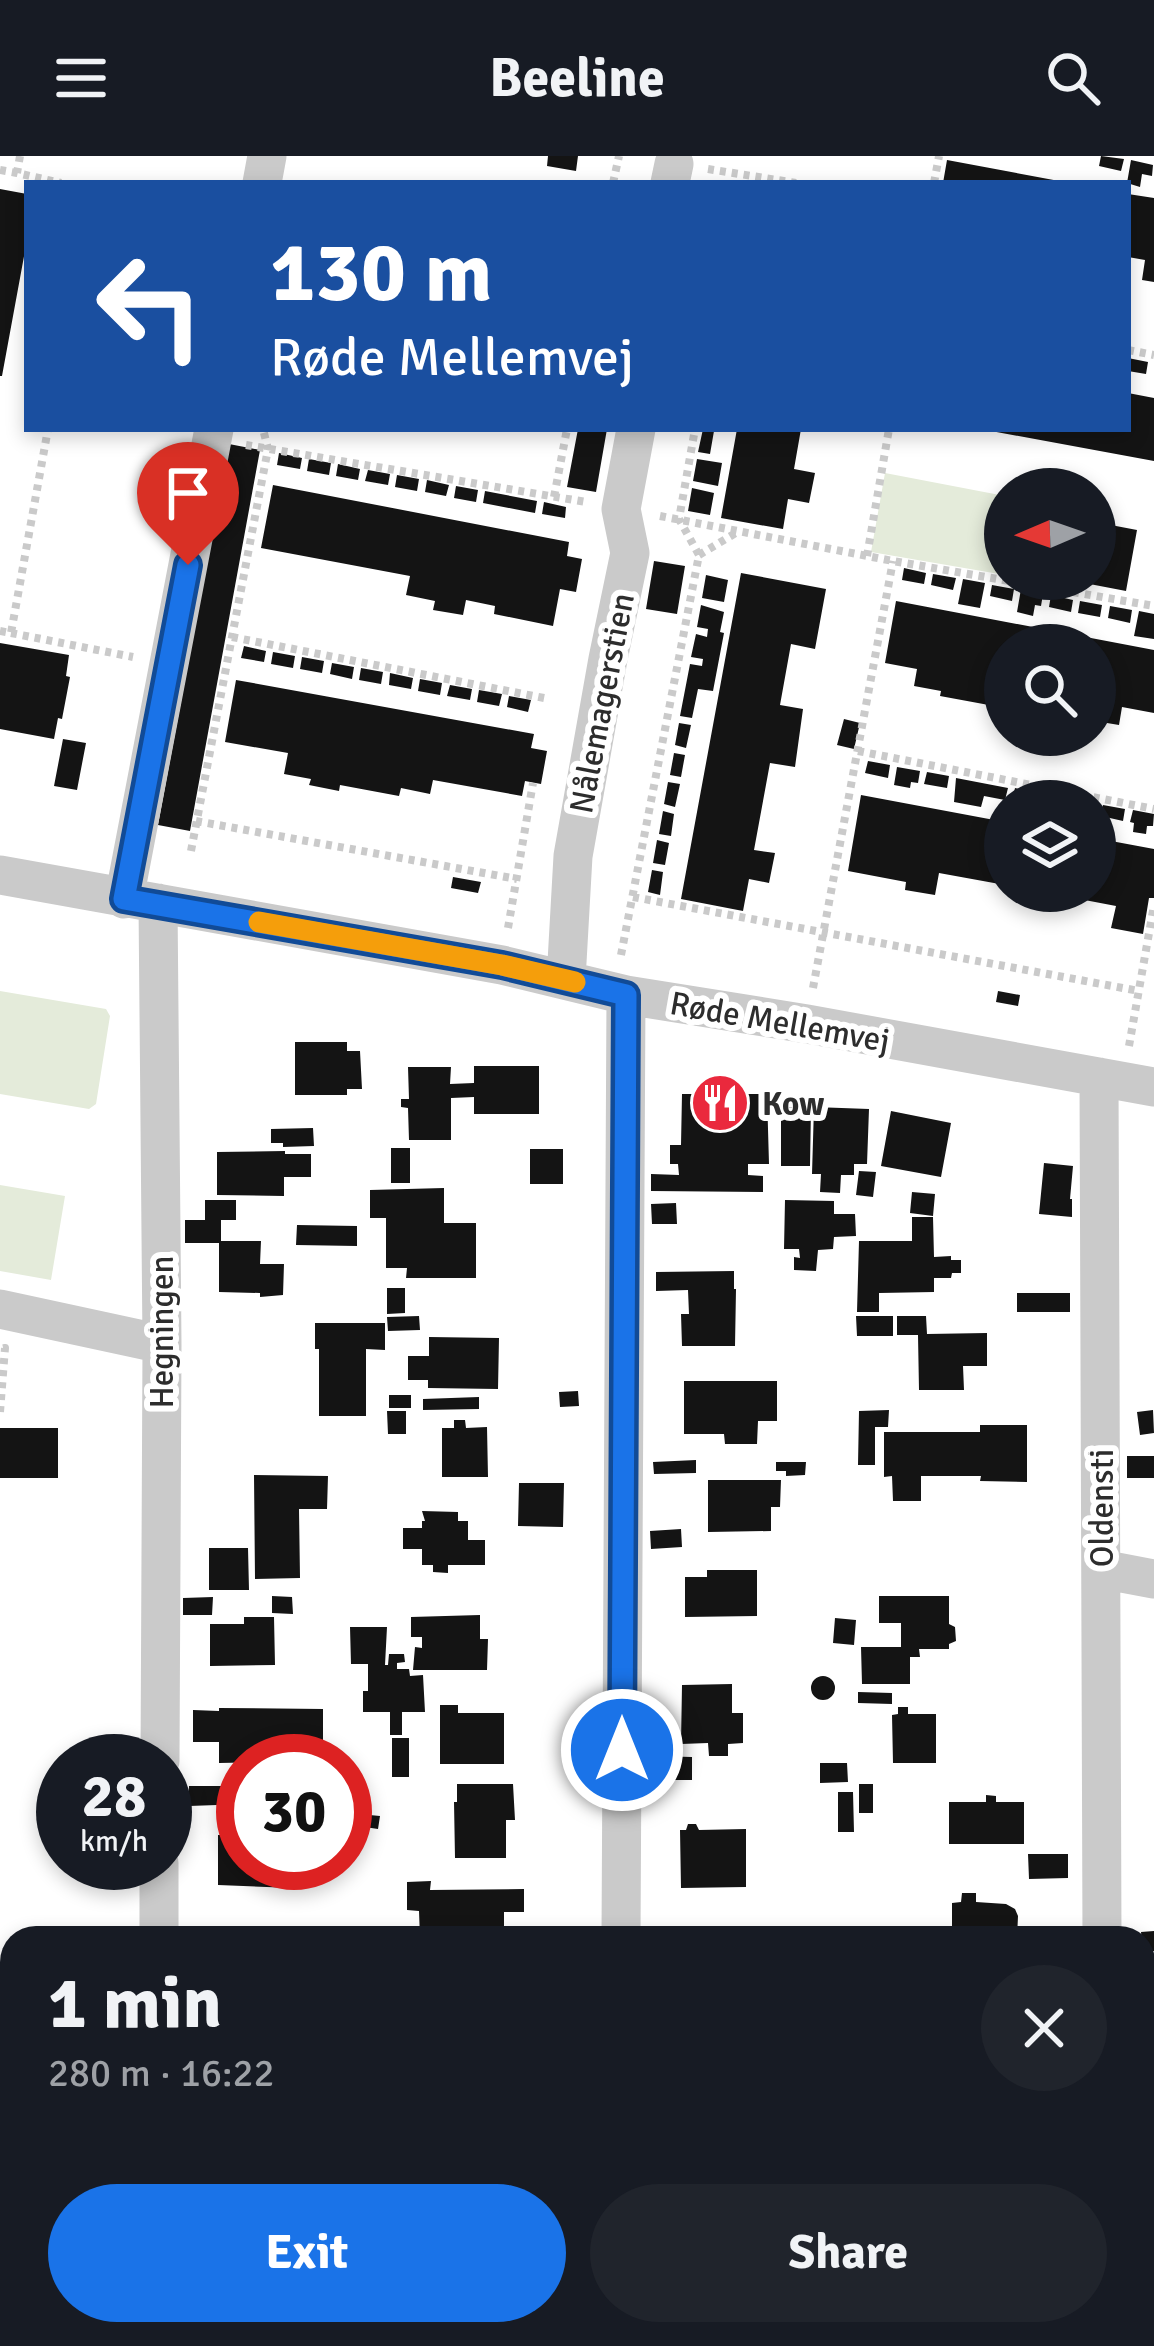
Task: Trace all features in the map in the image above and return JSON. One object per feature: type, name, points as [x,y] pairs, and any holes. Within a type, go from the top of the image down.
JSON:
[{"type":"street","name":"Nålemagerstien","points":[[566,980],[573,856],[630,554],[621,509],[634,432]]},
{"type":"street","points":[[141,901],[169,664],[213,435]]},
{"type":"street","name":"Røde Mellemvej","points":[[0,875],[502,965],[620,994],[1125,1082]]},
{"type":"street","name":"Hegningen","points":[[141,901],[162,1344],[160,1734]]},
{"type":"street","points":[[620,994],[621,1926]]},
{"type":"street","name":"Oldensti","points":[[1102,1926],[1101,1569],[1125,1082]]},
{"type":"street","points":[[0,1310],[162,1344]]},
{"type":"street","points":[[1101,1569],[1154,1579]]},
{"type":"street","points":[[159,1890],[159,1926]]},
{"type":"path","points":[[17,173],[20,156]]},
{"type":"path","points":[[0,170],[48,180]]},
{"type":"path","points":[[47,432],[5,632],[169,664]]},
{"type":"path","points":[[191,851],[268,449],[264,432]]},
{"type":"path","points":[[554,496],[566,432]]},
{"type":"path","points":[[620,994],[632,897],[699,555],[679,519],[694,432]]},
{"type":"path","points":[[867,556],[889,432]]},
{"type":"path","points":[[213,435],[268,449],[554,496],[1154,606]]},
{"type":"path","points":[[699,555],[740,531]]},
{"type":"path","points":[[807,1024],[893,561]]},
{"type":"path","points":[[232,637],[549,699]]},
{"type":"path","points":[[858,751],[1154,809]]},
{"type":"path","points":[[502,965],[533,783]]},
{"type":"path","points":[[196,821],[517,879]]},
{"type":"path","points":[[632,897],[1139,991]]},
{"type":"path","points":[[1125,1082],[1154,905]]},
{"type":"path","points":[[0,1350],[5,1348],[0,1412]]},
{"type":"green space","points":[[885,473],[984,492],[984,571],[871,552]]},
{"type":"green space","points":[[0,991],[106,1009],[110,1016],[96,1104],[89,1109],[0,1094]]},
{"type":"green space","points":[[0,1185],[65,1196],[51,1280],[0,1271]]},
{"type":"building","points":[[548,156],[578,156],[576,171],[547,166]]},
{"type":"building","points":[[1101,156],[1124,159],[1121,171],[1099,166]]},
{"type":"building","points":[[947,160],[1054,180],[944,180]]},
{"type":"building","points":[[1131,160],[1153,165],[1152,176],[1142,174],[1140,187],[1128,180]]},
{"type":"building","points":[[0,189],[24,193],[24,256],[0,376]]},
{"type":"building","points":[[1131,194],[1154,198],[1154,282],[1142,280],[1145,260],[1131,258]]},
{"type":"building","points":[[1131,359],[1148,362],[1146,374],[1131,372]]},
{"type":"building","points":[[1131,394],[1154,398],[1154,461],[996,432],[1131,432]]},
{"type":"building","points":[[577,432],[606,432],[596,492],[567,487]]},
{"type":"building","points":[[702,432],[714,432],[710,454],[698,452]]},
{"type":"building","points":[[736,432],[800,432],[794,469],[815,473],[809,503],[788,499],[783,529],[721,518]]},
{"type":"building","points":[[229,444],[260,450],[190,831],[158,825]]},
{"type":"building","points":[[279,453],[302,458],[300,469],[277,465]]},
{"type":"building","points":[[309,459],[331,463],[329,475],[307,471]]},
{"type":"building","points":[[697,459],[722,463],[718,486],[693,481]]},
{"type":"building","points":[[338,464],[360,469],[358,480],[336,476]]},
{"type":"building","points":[[368,470],[390,474],[388,485],[365,481]]},
{"type":"building","points":[[397,475],[419,479],[417,491],[395,487]]},
{"type":"building","points":[[427,480],[449,485],[446,496],[425,492]]},
{"type":"building","points":[[273,485],[569,542],[567,556],[582,559],[576,592],[560,589],[553,626],[494,614],[495,606],[466,600],[463,615],[433,610],[435,601],[406,595],[410,576],[261,548]]},
{"type":"building","points":[[456,486],[478,490],[476,502],[454,498]]},
{"type":"building","points":[[692,488],[714,493],[710,515],[688,511]]},
{"type":"building","points":[[485,491],[537,501],[535,513],[483,503]]},
{"type":"building","points":[[544,502],[566,507],[565,518],[542,514]]},
{"type":"building","points":[[1116,526],[1137,530],[1126,591],[1116,589]]},
{"type":"building","points":[[654,561],[685,566],[677,614],[646,609]]},
{"type":"building","points":[[904,568],[926,573],[924,584],[902,580]]},
{"type":"building","points":[[741,573],[826,589],[815,649],[791,644],[780,705],[803,709],[795,767],[770,763],[754,850],[775,853],[769,883],[749,879],[743,911],[681,899]]},
{"type":"building","points":[[933,574],[956,578],[953,590],[931,585]]},
{"type":"building","points":[[706,575],[728,580],[724,602],[702,598]]},
{"type":"building","points":[[963,579],[984,583],[980,608],[958,604]]},
{"type":"building","points":[[1019,600],[1042,600],[1041,606],[1035,605],[1033,616],[1017,612]]},
{"type":"building","points":[[1050,600],[1073,600],[1071,612],[1049,607]]},
{"type":"building","points":[[896,601],[1017,624],[984,624],[984,704],[914,686],[917,669],[885,663]]},
{"type":"building","points":[[1080,601],[1102,605],[1100,617],[1078,613]]},
{"type":"building","points":[[701,605],[724,612],[720,632],[724,633],[713,691],[698,689],[692,718],[680,716],[690,664],[702,666],[703,659],[691,657],[696,634],[707,637],[708,629],[697,627]]},
{"type":"building","points":[[1110,606],[1132,610],[1130,623],[1108,618]]},
{"type":"building","points":[[1139,611],[1154,614],[1154,639],[1134,636]]},
{"type":"building","points":[[0,643],[69,655],[66,676],[70,677],[54,739],[0,729]]},
{"type":"building","points":[[1116,643],[1154,650],[1154,713],[1122,707],[1119,725]]},
{"type":"building","points":[[244,646],[266,651],[264,662],[241,658]]},
{"type":"building","points":[[273,652],[295,656],[293,668],[271,664]]},
{"type":"building","points":[[302,657],[324,661],[322,673],[300,669]]},
{"type":"building","points":[[332,663],[354,667],[352,679],[330,674]]},
{"type":"building","points":[[361,668],[383,672],[381,684],[359,680]]},
{"type":"building","points":[[390,673],[413,678],[411,689],[389,685]]},
{"type":"building","points":[[420,679],[442,683],[440,695],[418,691]]},
{"type":"building","points":[[236,680],[534,734],[531,748],[547,751],[541,784],[525,781],[522,796],[433,780],[430,794],[401,788],[399,796],[340,785],[339,791],[309,785],[311,779],[284,774],[288,753],[225,742]]},
{"type":"building","points":[[450,685],[472,689],[470,700],[447,696]]},
{"type":"building","points":[[479,690],[502,694],[499,706],[477,702]]},
{"type":"building","points":[[509,696],[531,700],[528,712],[507,707]]},
{"type":"building","points":[[844,719],[860,723],[854,749],[837,745]]},
{"type":"building","points":[[679,723],[691,725],[686,748],[675,745]]},
{"type":"building","points":[[63,739],[86,743],[77,790],[54,786]]},
{"type":"building","points":[[674,753],[685,755],[681,777],[670,775]]},
{"type":"building","points":[[868,761],[890,765],[888,778],[865,773]]},
{"type":"building","points":[[897,767],[920,771],[918,783],[911,782],[910,788],[894,785]]},
{"type":"building","points":[[927,772],[949,776],[947,788],[924,784]]},
{"type":"building","points":[[956,778],[984,783],[981,807],[954,802]]},
{"type":"building","points":[[668,782],[680,784],[675,807],[664,804]]},
{"type":"building","points":[[861,795],[984,818],[984,881],[939,873],[935,895],[905,890],[906,882],[848,871]]},
{"type":"building","points":[[1116,807],[1125,809],[1123,821],[1116,819]]},
{"type":"building","points":[[1133,810],[1154,814],[1146,834],[1133,832]]},
{"type":"building","points":[[663,811],[674,814],[671,836],[659,834]]},
{"type":"building","points":[[657,840],[669,843],[665,865],[653,863]]},
{"type":"building","points":[[1116,842],[1154,849],[1154,898],[1149,898],[1143,934],[1111,928],[1116,912]]},
{"type":"building","points":[[652,870],[663,872],[660,895],[648,892]]},
{"type":"building","points":[[453,877],[481,882],[478,893],[451,888]]},
{"type":"building","points":[[998,991],[1020,995],[1018,1006],[996,1002]]},
{"type":"building","points":[[295,1042],[347,1042],[347,1051],[360,1051],[362,1089],[347,1089],[347,1095],[295,1095]]},
{"type":"building","points":[[474,1066],[539,1066],[539,1114],[474,1114],[474,1097],[451,1098],[451,1140],[409,1140],[408,1108],[401,1107],[401,1099],[409,1099],[408,1067],[451,1067],[450,1084],[474,1083]]},
{"type":"building","points":[[682,1094],[767,1094],[769,1164],[748,1164],[748,1175],[763,1176],[763,1192],[651,1191],[651,1174],[679,1175],[678,1164],[670,1164],[670,1145],[681,1145]]},
{"type":"building","points":[[781,1107],[811,1107],[810,1166],[781,1166]]},
{"type":"building","points":[[814,1107],[869,1109],[867,1164],[854,1164],[854,1175],[841,1175],[840,1193],[820,1192],[821,1174],[812,1174]]},
{"type":"building","points":[[891,1111],[951,1123],[941,1177],[881,1166]]},
{"type":"building","points":[[313,1128],[314,1146],[271,1143],[271,1129]]},
{"type":"building","points":[[391,1148],[410,1148],[410,1183],[391,1183]]},
{"type":"building","points":[[530,1149],[563,1149],[563,1184],[530,1184]]},
{"type":"building","points":[[217,1152],[311,1154],[311,1177],[284,1177],[284,1196],[217,1195]]},
{"type":"building","points":[[1044,1163],[1073,1166],[1072,1217],[1039,1214]]},
{"type":"building","points":[[859,1171],[876,1172],[873,1197],[856,1195]]},
{"type":"building","points":[[444,1188],[444,1223],[476,1223],[476,1278],[406,1278],[407,1268],[386,1268],[386,1218],[370,1218],[370,1190]]},
{"type":"building","points":[[912,1192],[935,1194],[933,1216],[910,1213]]},
{"type":"building","points":[[205,1200],[236,1200],[236,1220],[221,1220],[221,1241],[261,1241],[260,1264],[284,1264],[283,1295],[219,1292],[219,1243],[185,1243],[185,1220],[205,1220]]},
{"type":"building","points":[[785,1200],[834,1201],[834,1214],[855,1214],[856,1236],[834,1237],[833,1249],[818,1250],[816,1271],[794,1270],[799,1249],[784,1249]]},
{"type":"building","points":[[676,1203],[677,1224],[652,1224],[651,1204]]},
{"type":"building","points":[[912,1217],[933,1217],[934,1257],[961,1260],[961,1273],[934,1278],[934,1292],[879,1293],[879,1312],[857,1312],[859,1241],[912,1241]]},
{"type":"building","points":[[297,1225],[357,1226],[357,1246],[296,1245]]},
{"type":"building","points":[[734,1271],[735,1346],[682,1346],[681,1314],[689,1314],[688,1290],[656,1291],[656,1272]]},
{"type":"building","points":[[387,1288],[405,1288],[405,1313],[387,1314]]},
{"type":"building","points":[[1017,1293],[1070,1293],[1070,1312],[1017,1312]]},
{"type":"building","points":[[419,1316],[420,1330],[388,1331],[387,1317]]},
{"type":"building","points":[[856,1316],[893,1316],[893,1336],[857,1336]]},
{"type":"building","points":[[897,1316],[926,1316],[927,1334],[987,1333],[987,1366],[963,1366],[964,1390],[919,1390],[918,1335],[897,1335]]},
{"type":"building","points":[[315,1323],[385,1323],[385,1350],[366,1349],[366,1416],[319,1416]]},
{"type":"building","points":[[429,1337],[499,1338],[498,1389],[428,1388],[428,1380],[408,1380],[408,1356],[429,1356]]},
{"type":"building","points":[[684,1381],[777,1381],[777,1421],[758,1421],[757,1444],[725,1444],[724,1434],[684,1434]]},
{"type":"building","points":[[578,1391],[579,1406],[560,1407],[559,1392]]},
{"type":"building","points":[[389,1395],[411,1395],[411,1408],[389,1408]]},
{"type":"building","points":[[479,1397],[479,1409],[423,1410],[423,1399]]},
{"type":"building","points":[[889,1410],[888,1427],[875,1427],[875,1465],[858,1465],[859,1411]]},
{"type":"building","points":[[1153,1410],[1154,1433],[1140,1435],[1137,1412]]},
{"type":"building","points":[[387,1411],[406,1411],[406,1434],[388,1434]]},
{"type":"building","points":[[454,1420],[465,1420],[466,1428],[487,1427],[488,1477],[442,1477],[442,1428],[454,1428]]},
{"type":"building","points":[[980,1425],[1027,1425],[1027,1482],[921,1476],[921,1501],[893,1501],[892,1476],[884,1477],[884,1432],[980,1432]]},
{"type":"building","points":[[0,1428],[58,1428],[58,1478],[0,1478]]},
{"type":"building","points":[[1127,1456],[1154,1456],[1154,1478],[1127,1478]]},
{"type":"building","points":[[696,1460],[696,1473],[654,1474],[653,1462]]},
{"type":"building","points":[[776,1462],[806,1462],[805,1475],[786,1476],[786,1471],[776,1471]]},
{"type":"building","points":[[254,1475],[328,1476],[327,1509],[299,1509],[300,1578],[255,1579]]},
{"type":"building","points":[[708,1480],[781,1480],[780,1507],[771,1507],[771,1531],[708,1532]]},
{"type":"building","points":[[519,1483],[564,1483],[563,1527],[518,1526]]},
{"type":"building","points":[[422,1511],[458,1512],[458,1521],[468,1521],[468,1540],[485,1540],[485,1565],[448,1565],[448,1573],[433,1572],[433,1565],[422,1565],[422,1549],[403,1549],[403,1528],[422,1528]]},
{"type":"building","points":[[681,1529],[682,1547],[651,1549],[650,1531]]},
{"type":"building","points":[[209,1548],[248,1548],[249,1590],[209,1590]]},
{"type":"building","points":[[707,1570],[757,1570],[757,1616],[685,1617],[685,1577],[707,1577]]},
{"type":"building","points":[[272,1596],[292,1597],[293,1614],[272,1613]]},
{"type":"building","points":[[879,1596],[949,1596],[949,1624],[955,1627],[956,1641],[949,1649],[919,1649],[920,1657],[910,1657],[910,1684],[862,1684],[861,1647],[901,1647],[901,1623],[879,1623]]},
{"type":"building","points":[[213,1597],[212,1615],[183,1615],[183,1598]]},
{"type":"building","points":[[480,1615],[480,1639],[488,1639],[487,1670],[413,1670],[415,1647],[422,1648],[422,1637],[411,1637],[411,1617]]},
{"type":"building","points":[[244,1617],[274,1617],[275,1665],[210,1666],[210,1624],[244,1624]]},
{"type":"building","points":[[835,1618],[856,1620],[854,1645],[833,1643]]},
{"type":"building","points":[[350,1627],[387,1627],[385,1665],[389,1654],[404,1654],[405,1662],[397,1663],[397,1669],[409,1669],[410,1676],[423,1675],[425,1712],[402,1712],[402,1735],[390,1735],[390,1712],[363,1712],[368,1664],[351,1664]]},
{"type":"building","points":[[823,1676],[832,1679],[832,1697],[823,1700],[814,1697],[811,1688],[814,1679]]},
{"type":"building","points":[[732,1684],[732,1713],[743,1713],[743,1743],[728,1744],[728,1756],[709,1756],[708,1743],[681,1744],[682,1685]]},
{"type":"building","points":[[858,1692],[892,1693],[892,1704],[858,1703]]},
{"type":"building","points":[[440,1705],[458,1705],[458,1713],[504,1713],[504,1764],[440,1764]]},
{"type":"building","points":[[898,1707],[908,1707],[908,1714],[936,1714],[936,1763],[893,1763],[892,1715],[898,1714]]},
{"type":"building","points":[[323,1709],[323,1734],[216,1734],[216,1742],[193,1742],[193,1710]]},
{"type":"building","points":[[392,1738],[409,1738],[409,1777],[392,1777]]},
{"type":"building","points":[[653,1756],[692,1757],[692,1780],[653,1780]]},
{"type":"building","points":[[820,1763],[847,1763],[848,1782],[820,1783]]},
{"type":"building","points":[[457,1784],[513,1784],[515,1820],[506,1820],[506,1858],[455,1858]]},
{"type":"building","points":[[859,1784],[873,1784],[873,1813],[859,1813]]},
{"type":"building","points":[[192,1786],[216,1786],[216,1805],[192,1806]]},
{"type":"building","points":[[838,1792],[853,1792],[854,1832],[838,1832]]},
{"type":"building","points":[[986,1795],[996,1796],[996,1802],[1024,1802],[1024,1844],[949,1844],[949,1802],[986,1802]]},
{"type":"building","points":[[372,1815],[380,1816],[378,1829],[372,1828]]},
{"type":"building","points":[[696,1824],[699,1830],[746,1829],[746,1887],[681,1888],[680,1830]]},
{"type":"building","points":[[1028,1854],[1068,1854],[1068,1878],[1029,1879]]},
{"type":"building","points":[[431,1881],[430,1890],[524,1889],[524,1912],[504,1912],[504,1926],[420,1926],[419,1911],[407,1910],[407,1882]]},
{"type":"building","points":[[962,1893],[976,1893],[976,1902],[1006,1904],[1015,1909],[1018,1926],[952,1926],[952,1903],[961,1902]]},
{"type":"slow traffic","points":[[259,922],[575,982]]},
{"type":"place","name":"Kow","points":[[720,1103]]},
{"type":"route","points":[[188,565],[124,899],[502,965],[626,995],[622,1750]]}]
